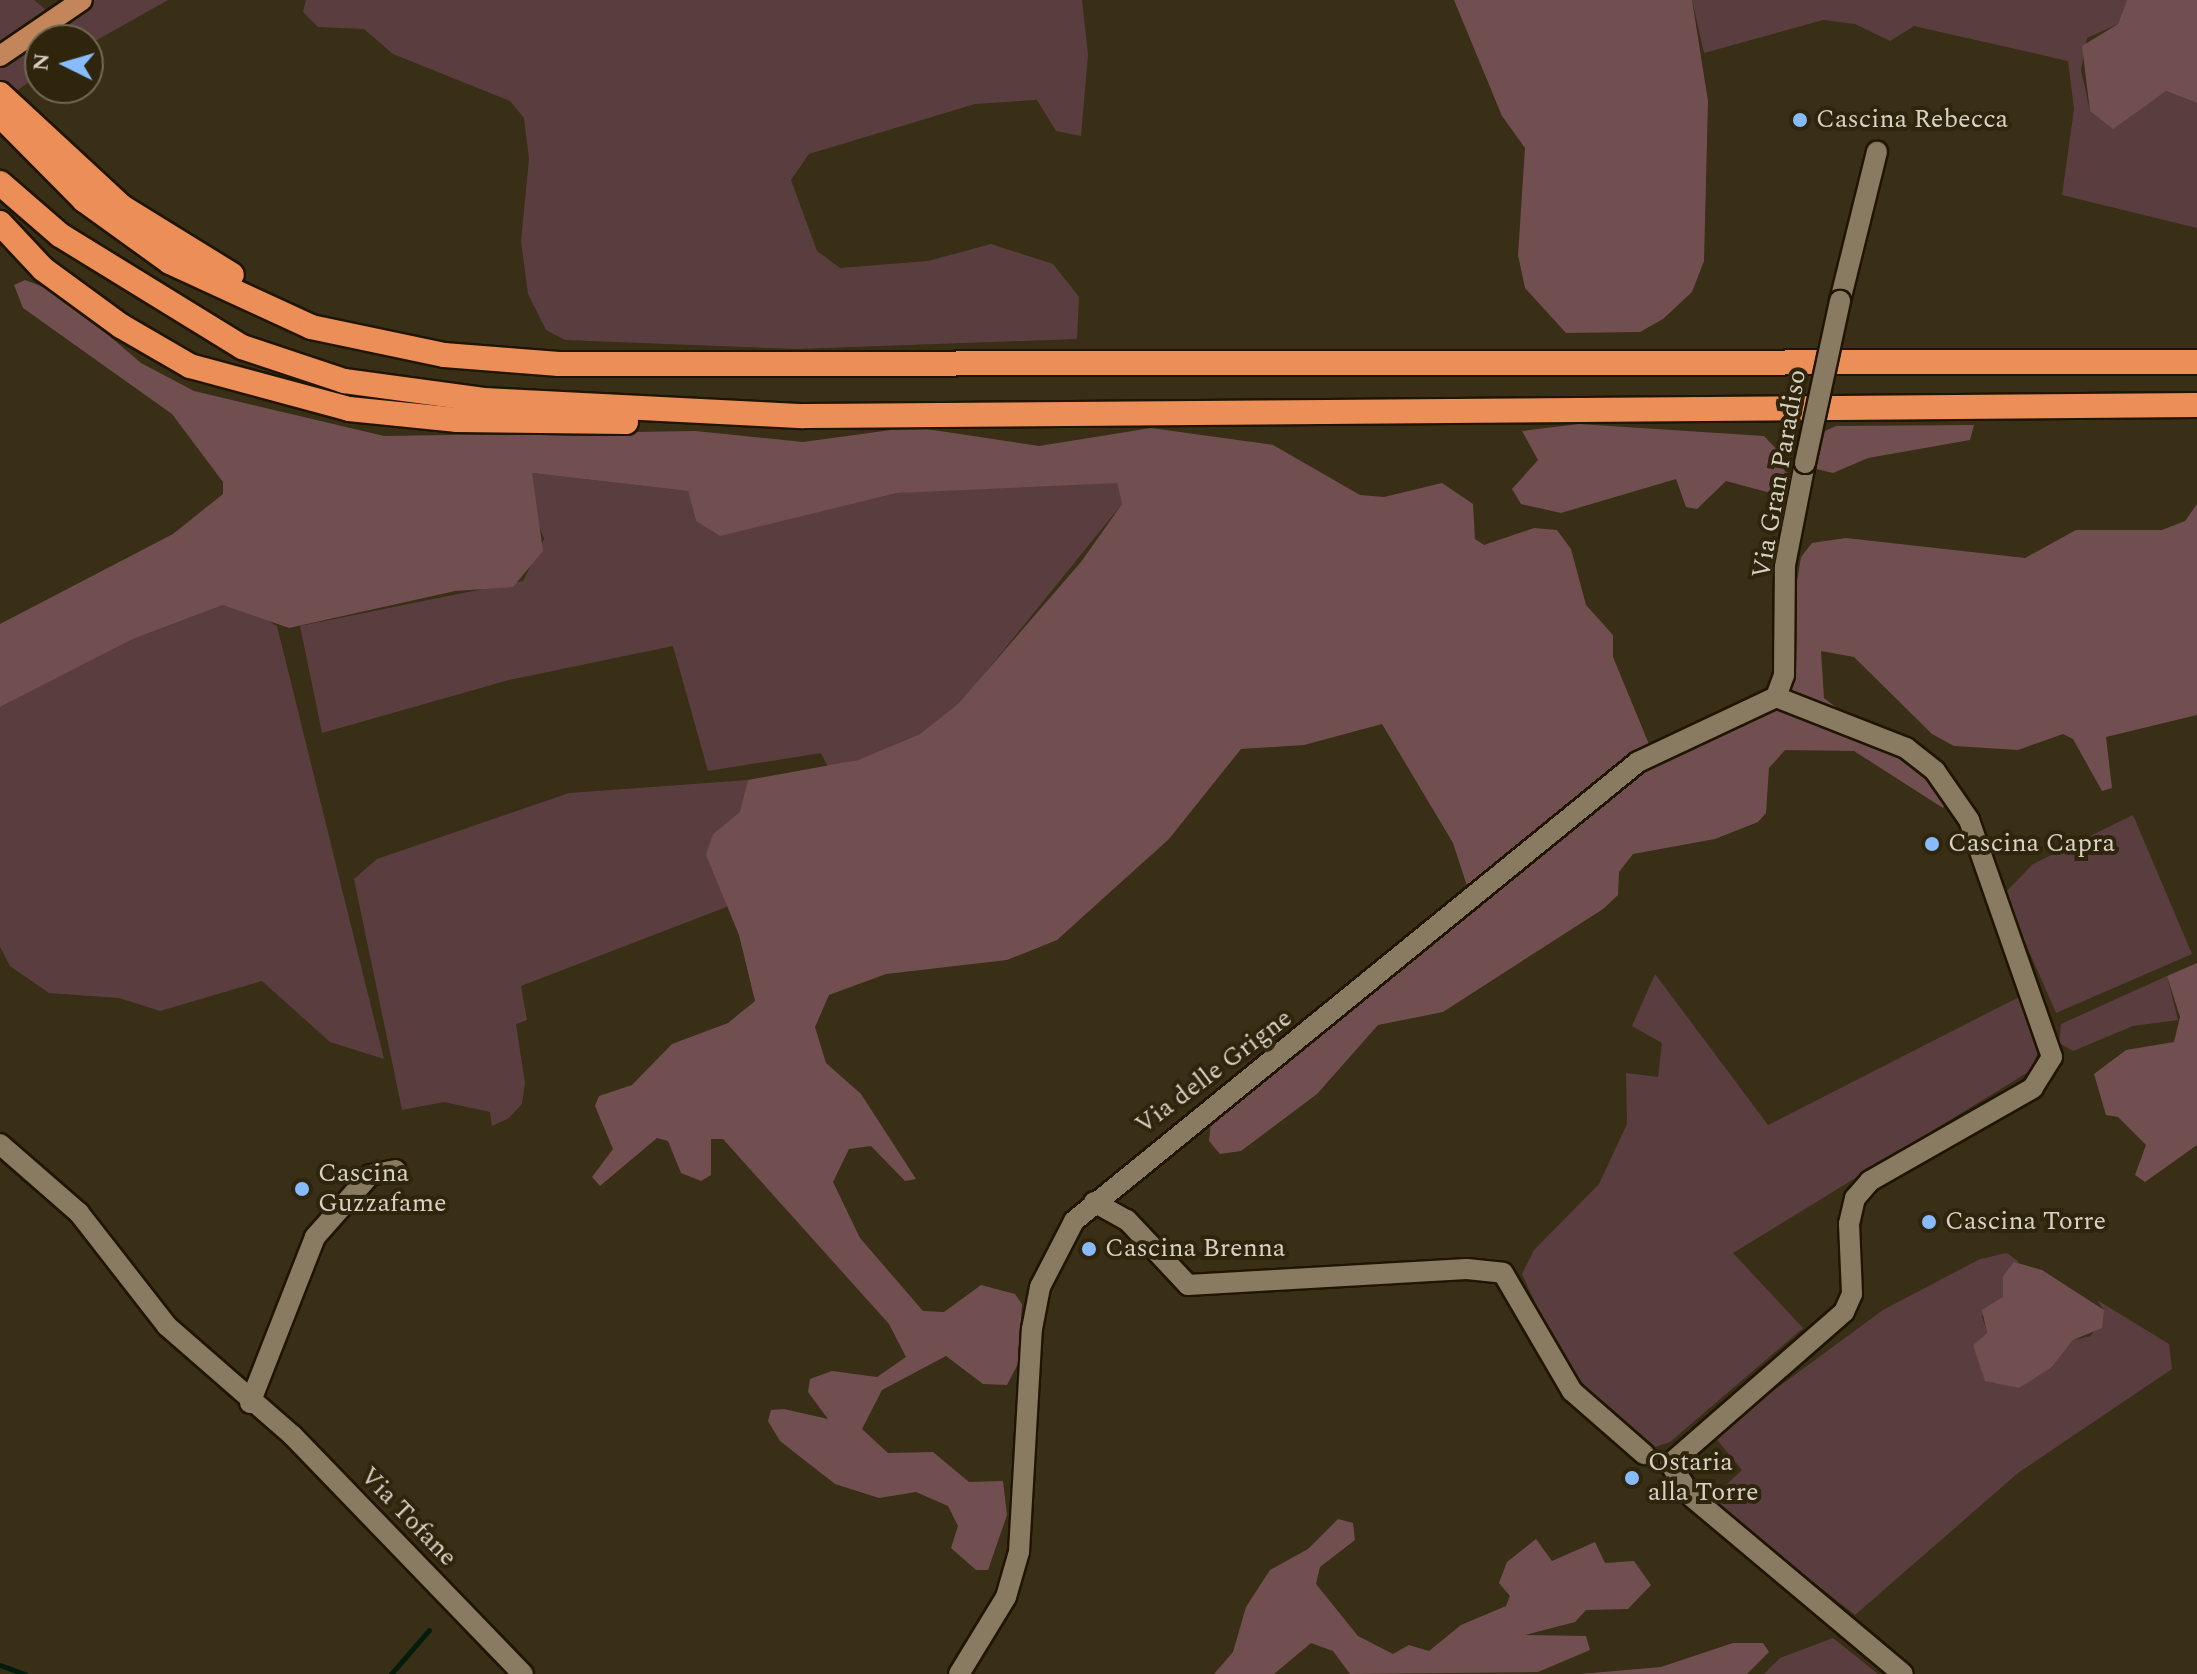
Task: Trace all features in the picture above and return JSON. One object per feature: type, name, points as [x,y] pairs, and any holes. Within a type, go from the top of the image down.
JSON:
[{"type":"highway","points":[[0,94],[122,207],[201,259],[312,311],[444,355]]},
{"type":"highway","points":[[0,115],[84,200],[170,262],[311,327],[444,355],[559,364],[2197,362]]},
{"type":"highway","points":[[0,183],[108,268],[242,347],[293,366],[484,400],[804,416]]},
{"type":"highway","points":[[0,223],[43,269],[121,326],[190,366],[280,393],[457,420],[2197,405]]},
{"type":"main road","points":[[0,56],[82,0]]},
{"type":"street","name":"Via Gran Paradiso","points":[[1776,697],[1784,675],[1785,565],[1840,301],[1877,151]]},
{"type":"street","name":"Via delle Grigne","points":[[959,1674],[1006,1597],[1019,1552],[1040,1287],[1074,1221],[1638,762],[1776,697]]},
{"type":"street","points":[[1776,697],[1906,748],[1935,771],[1969,820],[2052,1057],[2033,1088],[1870,1181],[1855,1198],[1849,1224],[1852,1294],[1844,1312],[1670,1464],[1692,1497],[1903,1674]]},
{"type":"street","name":"Via Tofane","points":[[0,1144],[70,1205],[167,1326],[250,1403],[293,1436],[523,1674]]},
{"type":"street","points":[[250,1403],[315,1237],[370,1175],[396,1170]]},
{"type":"street","points":[[1094,1202],[1127,1220],[1188,1285],[1467,1269],[1503,1273],[1572,1391],[1644,1454]]},
{"type":"shaded area","points":[[0,0],[34,0],[62,23],[90,0],[168,0],[104,36],[104,24],[24,24],[24,86],[18,90],[0,86]]},
{"type":"shaded area","points":[[306,0],[1082,0],[1088,55],[1081,136],[1056,131],[1037,100],[975,104],[809,154],[791,180],[817,251],[840,268],[928,261],[991,244],[1053,264],[1079,297],[1077,339],[797,349],[565,340],[546,330],[528,294],[521,241],[529,159],[524,118],[510,101],[393,54],[364,29],[318,27],[303,12]]},
{"type":"shaded area","points":[[1454,0],[1692,0],[1708,101],[1704,261],[1692,292],[1663,319],[1640,332],[1566,333],[1525,288],[1518,255],[1525,148],[1502,116]]},
{"type":"shaded area","points":[[1692,0],[2127,0],[2118,24],[2087,38],[2081,70],[2090,111],[2145,105],[2166,91],[2197,103],[2197,228],[2062,195],[2074,109],[2068,61],[1914,26],[1890,41],[1855,24],[1823,20],[1704,53]]},
{"type":"shaded area","points":[[2127,0],[2197,0],[2197,103],[2166,91],[2113,129],[2090,111],[2082,46],[2118,24]]},
{"type":"shaded area","points":[[25,280],[59,293],[141,363],[194,391],[384,436],[695,431],[803,442],[913,427],[1039,446],[1151,428],[1273,445],[1360,495],[1384,497],[1442,483],[1473,504],[1475,539],[1484,545],[1534,528],[1557,530],[1571,549],[1586,605],[1613,635],[1613,657],[1653,754],[1792,697],[1791,618],[1801,557],[1812,543],[1846,538],[2025,558],[2076,530],[2162,530],[2185,521],[2197,504],[2197,715],[2106,737],[2112,788],[2102,791],[2073,739],[2063,734],[2018,750],[1954,746],[1932,734],[1854,657],[1821,651],[1824,698],[1949,795],[1943,808],[1854,751],[1785,750],[1769,768],[1766,813],[1758,822],[1715,839],[1633,854],[1619,872],[1618,895],[1603,909],[1443,1012],[1378,1025],[1317,1094],[1241,1151],[1220,1154],[1209,1141],[1211,1122],[1340,1018],[1470,895],[1453,843],[1382,724],[1304,745],[1241,749],[1169,839],[1057,940],[1007,960],[886,974],[829,995],[815,1027],[826,1063],[861,1094],[916,1179],[905,1181],[871,1146],[849,1149],[833,1182],[860,1238],[923,1311],[944,1312],[981,1285],[1015,1294],[1022,1304],[1018,1364],[1007,1385],[983,1384],[946,1356],[882,1390],[862,1429],[888,1453],[933,1452],[969,1482],[1003,1481],[1007,1515],[988,1570],[976,1570],[951,1548],[958,1526],[948,1506],[916,1492],[879,1498],[835,1484],[780,1441],[768,1421],[771,1410],[784,1409],[828,1419],[808,1392],[810,1379],[832,1371],[877,1377],[906,1357],[889,1324],[723,1139],[711,1139],[711,1175],[701,1181],[681,1173],[668,1141],[657,1138],[600,1186],[592,1177],[613,1149],[595,1106],[599,1096],[632,1085],[672,1044],[728,1023],[755,1001],[739,935],[706,855],[713,834],[740,812],[748,780],[858,760],[920,734],[959,703],[1081,562],[1122,504],[1117,483],[897,493],[720,536],[696,521],[688,491],[532,473],[543,551],[513,587],[455,591],[289,628],[223,605],[133,639],[0,707],[0,624],[173,534],[223,494],[223,482],[172,414],[23,308],[14,285]]},
{"type":"shaded area","points":[[1579,424],[1764,436],[1784,457],[1789,487],[1782,496],[1726,481],[1697,509],[1686,507],[1676,479],[1561,513],[1521,504],[1512,489],[1538,460],[1522,431]]},
{"type":"shaded area","points":[[1974,425],[1970,440],[1868,458],[1833,473],[1816,469],[1825,431],[1836,426]]},
{"type":"shaded area","points":[[532,473],[688,491],[696,521],[720,535],[897,493],[985,484],[1117,483],[1122,504],[963,700],[920,734],[858,760],[828,767],[821,753],[708,771],[673,646],[509,680],[322,733],[300,626],[523,581],[544,539],[532,507]]},
{"type":"shaded area","points":[[223,605],[247,608],[277,626],[384,1059],[330,1042],[262,981],[160,1011],[119,998],[49,993],[10,966],[0,947],[0,707],[133,639]]},
{"type":"shaded area","points":[[748,780],[741,812],[713,834],[729,906],[521,986],[527,1020],[516,1024],[525,1083],[522,1104],[509,1118],[492,1126],[490,1112],[444,1102],[402,1110],[354,879],[377,859],[569,793]]},
{"type":"shaded area","points":[[2133,815],[2192,954],[2056,1013],[2004,894],[2033,864]]},
{"type":"shaded area","points":[[2197,963],[2197,1145],[2145,1182],[2135,1175],[2146,1145],[2118,1117],[2106,1115],[2094,1074],[2126,1050],[2174,1042],[2180,1017],[2167,976]]},
{"type":"shaded area","points":[[1655,974],[1768,1125],[2021,996],[2039,1050],[2030,1071],[1733,1253],[1803,1328],[1670,1442],[1646,1450],[1574,1389],[1522,1274],[1534,1250],[1599,1184],[1627,1124],[1626,1073],[1658,1077],[1662,1043],[1632,1026]]},
{"type":"shaded area","points":[[2167,976],[2178,1020],[2133,1026],[2073,1051],[2059,1043],[2061,1024]]},
{"type":"shaded area","points":[[2007,1253],[2019,1262],[2004,1276],[2003,1298],[1982,1316],[1987,1333],[1973,1345],[1992,1383],[2052,1367],[2073,1340],[2091,1336],[2104,1310],[2097,1300],[2169,1344],[2172,1369],[2018,1473],[1855,1615],[1710,1500],[1742,1470],[1713,1435],[1883,1310],[1980,1259]]},
{"type":"shaded area","points":[[2014,1262],[2042,1270],[2104,1310],[2102,1328],[2073,1340],[2052,1367],[2019,1388],[1985,1381],[1973,1345],[1987,1333],[1982,1310],[2003,1297],[2003,1276]]},
{"type":"shaded area","points":[[1338,1519],[1353,1523],[1355,1540],[1320,1567],[1316,1584],[1358,1636],[1393,1654],[1409,1645],[1429,1651],[1461,1625],[1506,1606],[1510,1596],[1499,1583],[1507,1562],[1536,1539],[1552,1561],[1595,1542],[1605,1563],[1634,1561],[1651,1585],[1628,1609],[1586,1610],[1575,1622],[1525,1635],[1586,1636],[1590,1650],[1538,1672],[1350,1674],[1333,1651],[1311,1643],[1274,1674],[1214,1674],[1233,1652],[1246,1607],[1270,1570],[1308,1549]]},
{"type":"shaded area","points":[[1833,1638],[1878,1674],[1764,1674],[1780,1658]]},
{"type":"shaded area","points":[[1733,1643],[1763,1643],[1769,1652],[1747,1674],[1580,1674],[1661,1667]]},
{"type":"waterway","points":[[391,1674],[429,1630]]},
{"type":"waterway","points":[[0,1665],[25,1674]]},
{"type":"place","name":"Cascina Rebecca","points":[[1800,120]]},
{"type":"place","name":"Cascina Capra","points":[[1932,844]]},
{"type":"place","name":"Cascina Guzzafame","points":[[302,1189]]},
{"type":"place","name":"Cascina Torre","points":[[1929,1222]]},
{"type":"place","name":"Cascina Brenna","points":[[1089,1249]]},
{"type":"place","name":"Ostaria alla Torre","points":[[1632,1478]]}]
